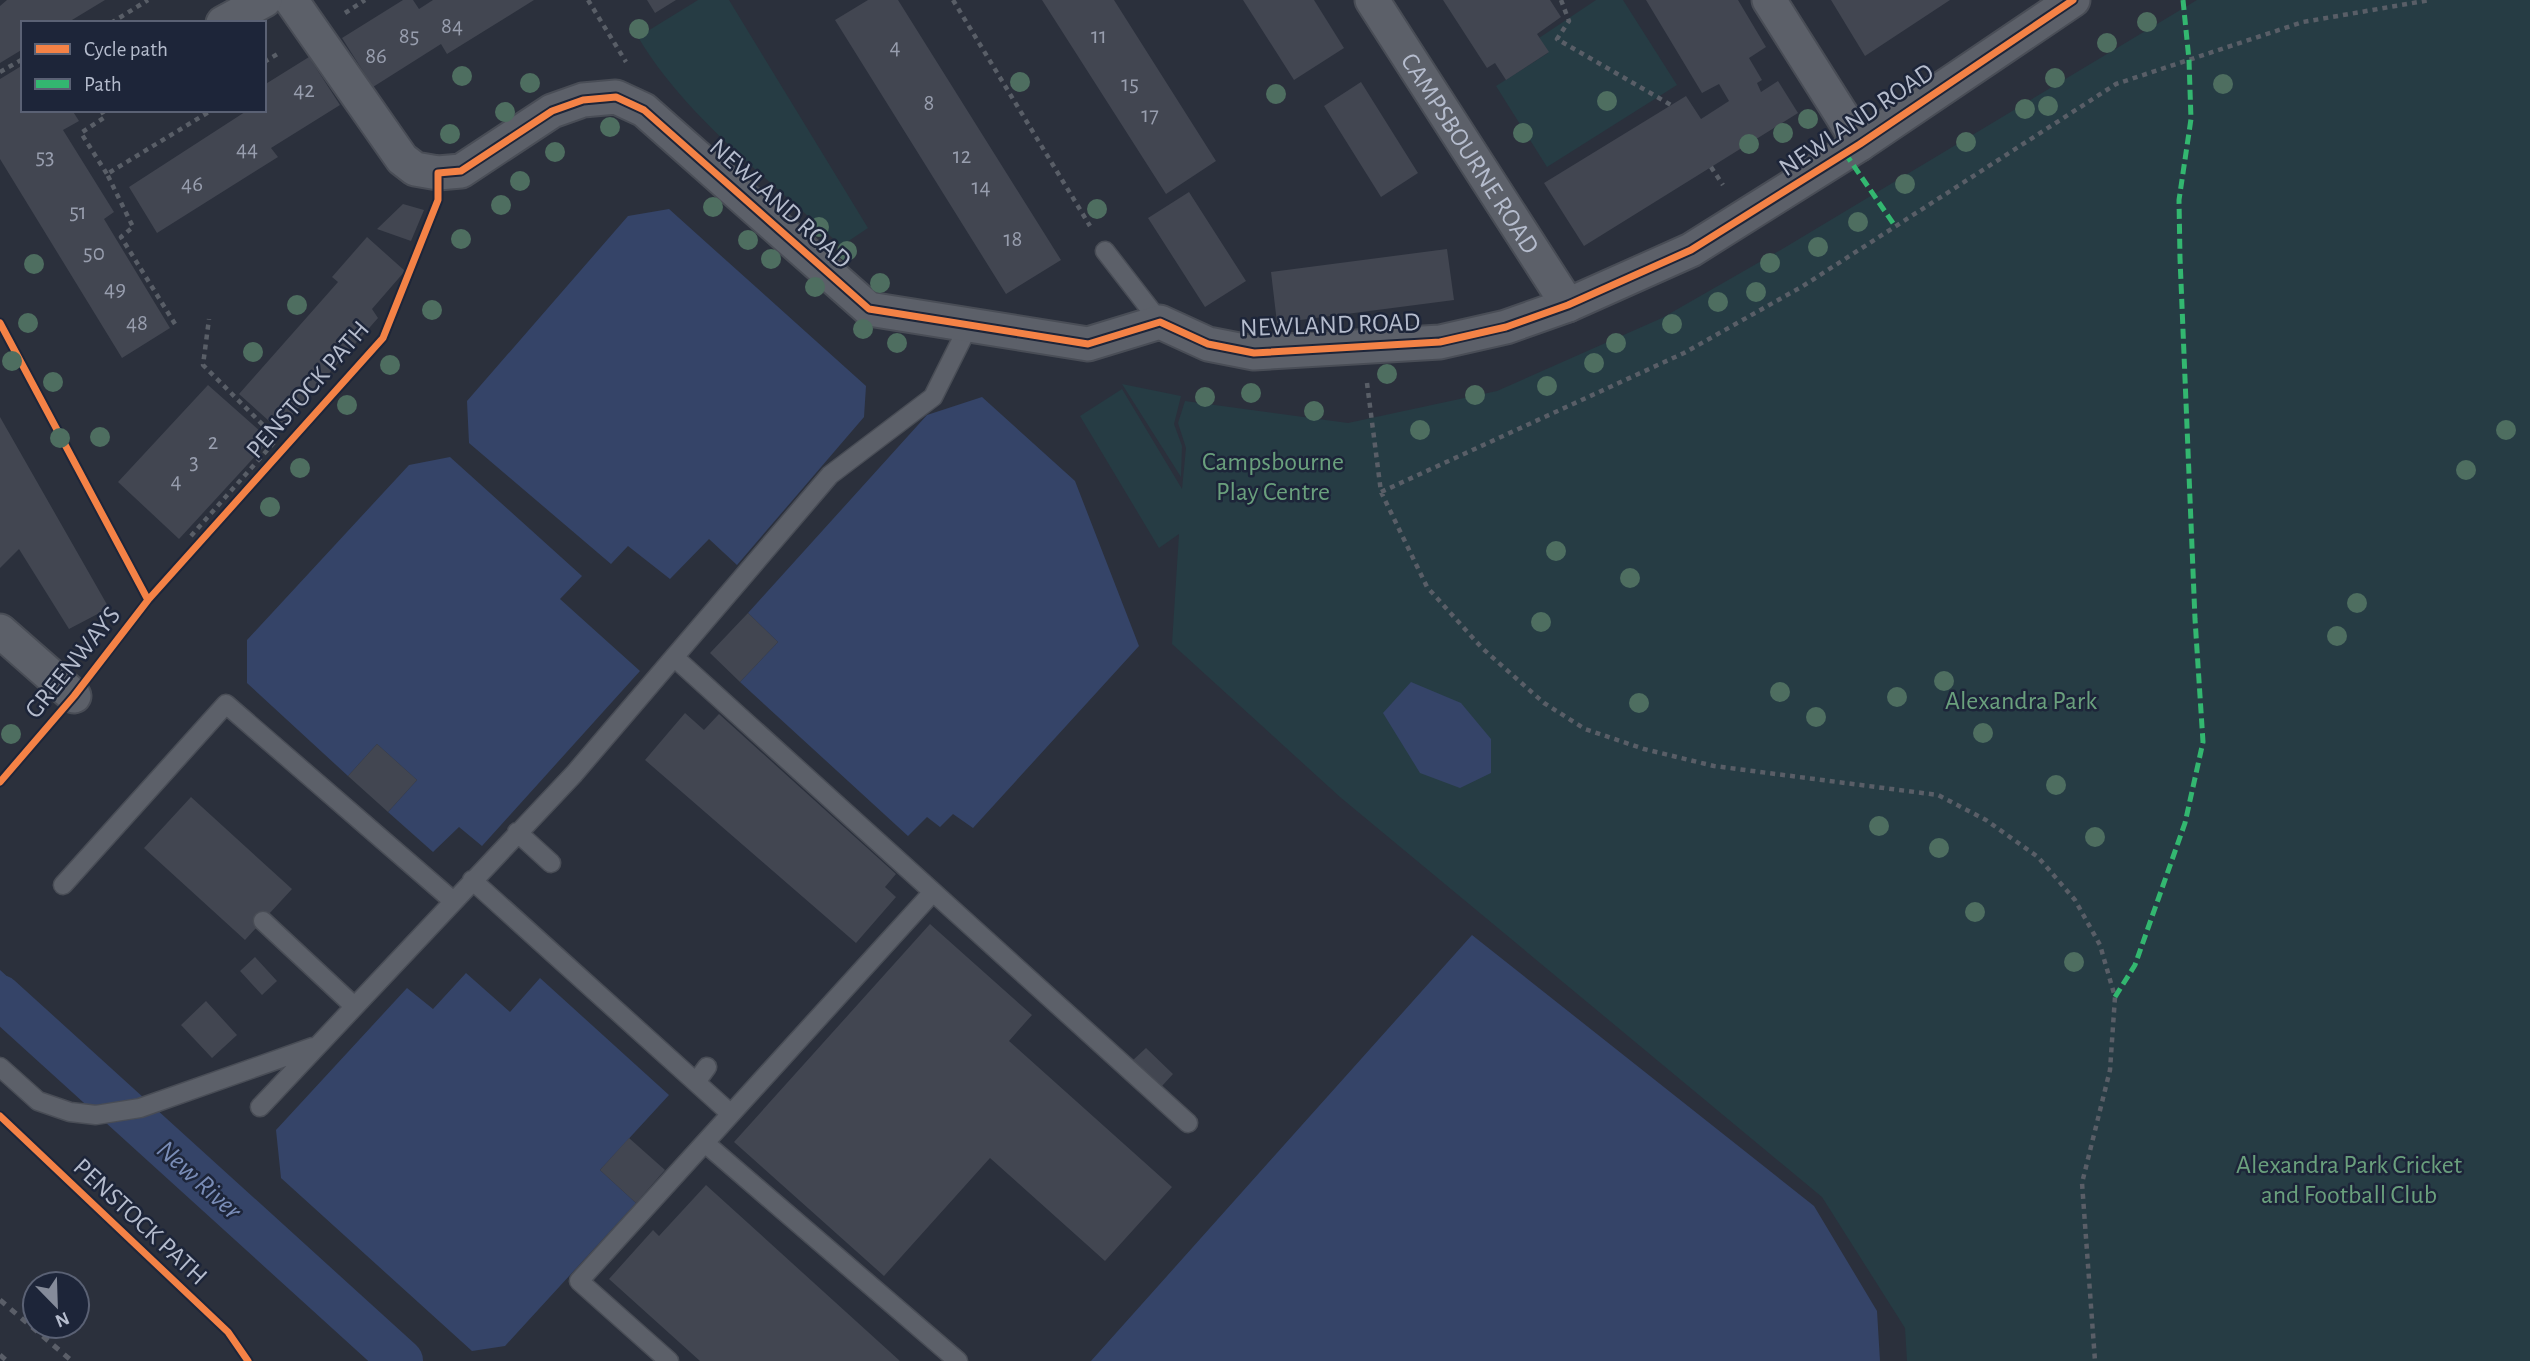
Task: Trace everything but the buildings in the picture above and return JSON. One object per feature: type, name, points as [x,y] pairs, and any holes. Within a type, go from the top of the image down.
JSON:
[{"type":"street","points":[[227,21],[265,0]]},
{"type":"street","name":"NEWLAND ROAD","points":[[291,0],[402,159],[415,169],[438,173],[461,171],[552,111],[583,100],[616,97],[643,110],[869,309],[1088,344],[1160,322],[1208,344],[1254,353],[1440,342],[1506,327],[1568,305],[1691,250],[1860,144],[2073,0]]},
{"type":"street","name":"CAMPSBOURNE ROAD","points":[[1373,0],[1568,305]]},
{"type":"street","points":[[1769,0],[1860,144]]},
{"type":"street","points":[[0,631],[74,696]]},
{"type":"lane","points":[[1105,251],[1160,322]]},
{"type":"lane","points":[[260,1107],[314,1046],[574,774],[830,475],[933,397],[969,326]]},
{"type":"lane","points":[[674,657],[1188,1123]]},
{"type":"lane","points":[[63,885],[226,704],[452,900]]},
{"type":"lane","points":[[517,832],[551,863]]},
{"type":"lane","points":[[472,880],[731,1114]]},
{"type":"lane","points":[[669,1361],[579,1280],[933,892]]},
{"type":"lane","points":[[263,921],[354,1006]]},
{"type":"lane","points":[[0,1067],[38,1101],[70,1112],[96,1115],[140,1108],[314,1046]]},
{"type":"lane","points":[[696,1082],[707,1068]]},
{"type":"lane","points":[[705,1143],[958,1361]]},
{"type":"path","points":[[114,21],[148,0]]},
{"type":"path","points":[[953,0],[1105,251]]},
{"type":"path","points":[[1561,0],[1569,21],[1557,38],[1671,105]]},
{"type":"path","points":[[1381,492],[1684,353],[1804,286],[2116,84],[2303,22],[2430,0]]},
{"type":"path","points":[[0,72],[21,60]]},
{"type":"path","points":[[102,112],[105,117],[81,133],[107,174],[133,227],[121,237],[175,324]]},
{"type":"path","points":[[107,174],[209,112]]},
{"type":"path","points":[[191,536],[277,439],[203,365],[209,320]]},
{"type":"path","points":[[1360,347],[1375,428],[1381,492],[1427,587],[1453,618],[1544,703],[1585,729],[1644,749],[1714,766],[1938,795],[1986,820],[2038,857],[2075,900],[2100,945],[2115,997],[2110,1070],[2082,1183],[2095,1361]]},
{"type":"path","points":[[1,779],[11,768]]},
{"type":"green space","points":[[698,0],[729,0],[868,228],[841,246],[705,122],[680,95],[638,37]]},
{"type":"green space","points":[[1596,0],[1623,0],[1677,85],[1547,167],[1496,86],[1548,53],[1539,38]]},
{"type":"green space","name":"Alexandra Park","points":[[2197,0],[2530,0],[2530,1361],[1907,1361],[1905,1328],[1822,1197],[1340,797],[1172,644],[1179,534],[1159,548],[1080,416],[1122,389],[1182,489],[1186,448],[1178,423],[1185,401],[1348,423],[1497,391],[1662,318],[1784,248]]},
{"type":"green space","points":[[1122,384],[1181,396],[1174,424],[1182,446],[1181,477]]},
{"type":"water","points":[[669,209],[866,386],[864,417],[737,565],[709,539],[670,579],[628,546],[611,564],[469,443],[467,401],[628,216]]},
{"type":"water","points":[[982,397],[1075,481],[1139,646],[973,828],[953,814],[940,827],[927,817],[908,836],[740,682],[778,642],[748,613],[927,415]]},
{"type":"water","points":[[450,457],[582,576],[560,599],[640,671],[482,846],[459,827],[433,852],[388,812],[417,780],[377,744],[348,776],[247,683],[247,640],[409,465]]},
{"type":"water","points":[[1411,682],[1461,703],[1491,739],[1491,773],[1460,788],[1420,773],[1383,713]]},
{"type":"water","points":[[1472,935],[1814,1206],[1877,1311],[1880,1361],[1091,1361]]},
{"type":"water","points":[[0,970],[109,1068],[98,1082],[81,1067],[69,1078],[0,1018]]},
{"type":"water","points":[[466,973],[510,1012],[540,978],[669,1095],[600,1170],[636,1203],[505,1346],[472,1351],[281,1178],[276,1130],[407,988],[433,1009]]},
{"type":"waterway","name":"New River","points":[[0,997],[401,1361]]},
{"type":"railway","points":[[0,1300],[72,1361]]},
{"type":"railway","points":[[0,1355],[7,1361]]},
{"type":"marked path","points":[[2115,997],[2135,965],[2185,823],[2203,742],[2195,619],[2180,258],[2179,200],[2191,119],[2183,0]]},
{"type":"marked path","points":[[1845,153],[1895,226]]},
{"type":"cycle path","name":"PENSTOCK PATH","points":[[0,782],[74,696],[148,600],[383,338],[438,200],[438,173],[461,171],[552,111],[583,100],[616,97],[644,110],[869,309],[1088,344],[1160,322],[1208,344],[1254,353],[1440,342],[1506,327],[1568,305],[1691,250],[1860,144],[2073,0]]},
{"type":"cycle path","points":[[0,323],[148,600]]},
{"type":"cycle path","name":"PENSTOCK PATH","points":[[0,1116],[228,1332],[248,1361]]},
{"type":"park label","name":"Campsbourne Play Centre","points":[[1273,476]]},
{"type":"park label","name":"Alexandra Park Cricket and Football Club","points":[[2349,1179]]}]
